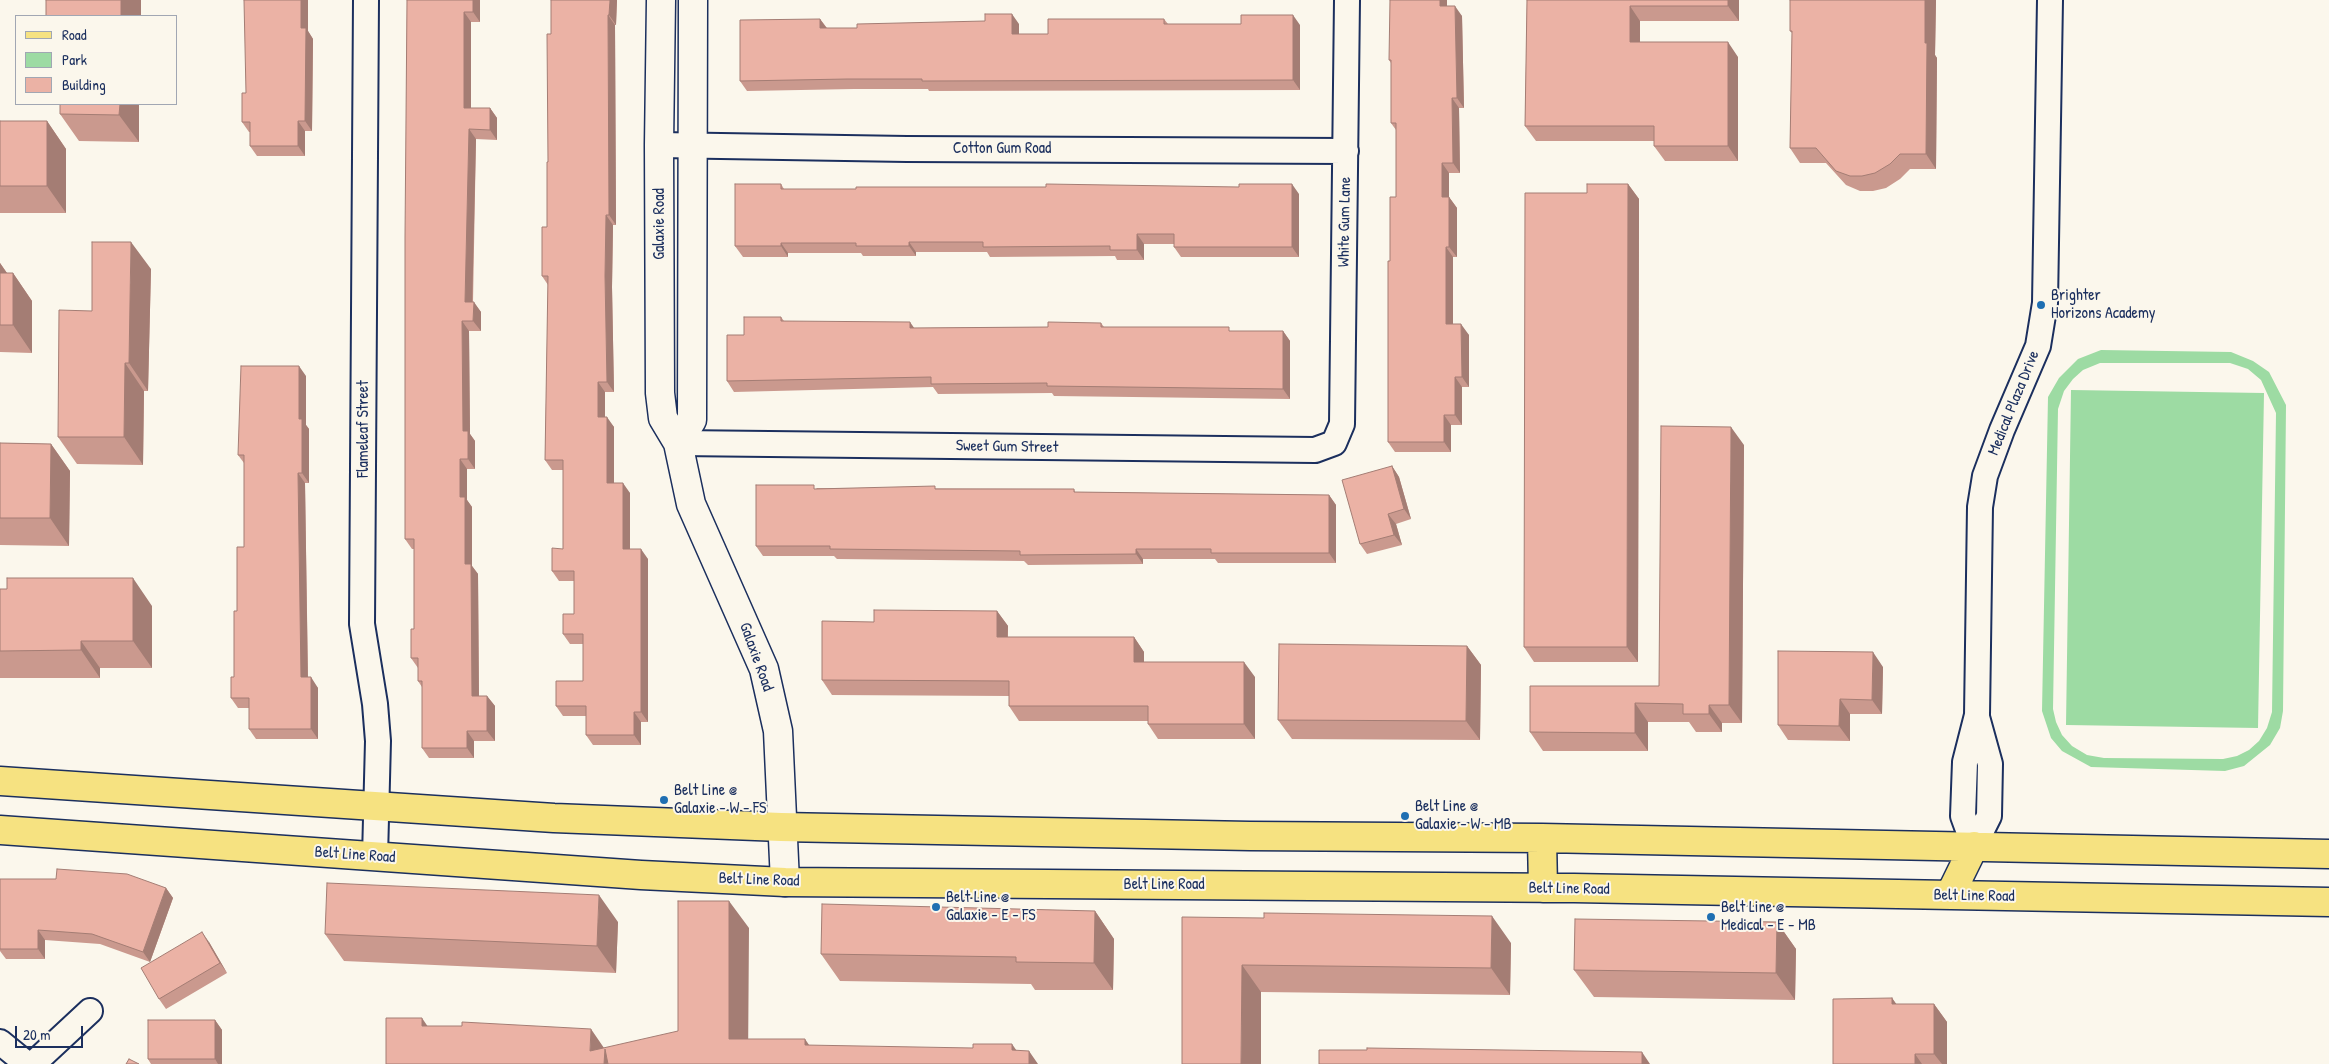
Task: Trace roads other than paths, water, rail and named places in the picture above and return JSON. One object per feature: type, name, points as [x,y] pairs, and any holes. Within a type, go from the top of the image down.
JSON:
[{"type":"main road","points":[[0,781],[563,819],[781,827],[1241,836],[1542,838],[2329,854]]},
{"type":"main road","name":"Belt Line Road","points":[[0,830],[642,875],[785,882],[1543,888],[2329,902]]},
{"type":"main road","points":[[1542,838],[1543,888]]},
{"type":"main road","points":[[1950,896],[1974,846]]},
{"type":"street","name":"Flameleaf Street","points":[[366,0],[362,624],[376,704],[376,857]]},
{"type":"street","name":"Galaxie Road","points":[[661,0],[659,145],[660,393],[663,418],[678,443],[691,504],[764,669],[778,731],[785,882]]},
{"type":"street","name":"Galaxie Road","points":[[678,443],[692,420],[693,0]]},
{"type":"street","name":"White Gum Lane","points":[[1334,443],[1342,424],[1348,0]]},
{"type":"street","name":"Medical Plaza Drive","points":[[1974,846],[1989,816],[1990,764],[1976,715],[1980,507],[1985,476],[2002,430],[2038,346],[2045,304],[2050,0]]},
{"type":"street","name":"Cotton Gum Road","points":[[659,145],[1346,151]]},
{"type":"street","name":"Sweet Gum Street","points":[[678,443],[1315,450],[1334,443]]},
{"type":"street","points":[[33,1064],[90,1011]]},
{"type":"street","points":[[0,1042],[27,1064]]},
{"type":"place","name":"Brighter Horizons Academy","points":[[2041,305]]},
{"type":"place","name":"Belt Line @ Galaxie - W - FS","points":[[664,800]]},
{"type":"place","name":"Belt Line @ Galaxie - W - MB","points":[[1405,816]]},
{"type":"place","name":"Belt Line @ Galaxie - E - FS","points":[[936,907]]},
{"type":"place","name":"Belt Line @ Medical - E - MB","points":[[1711,917]]}]
